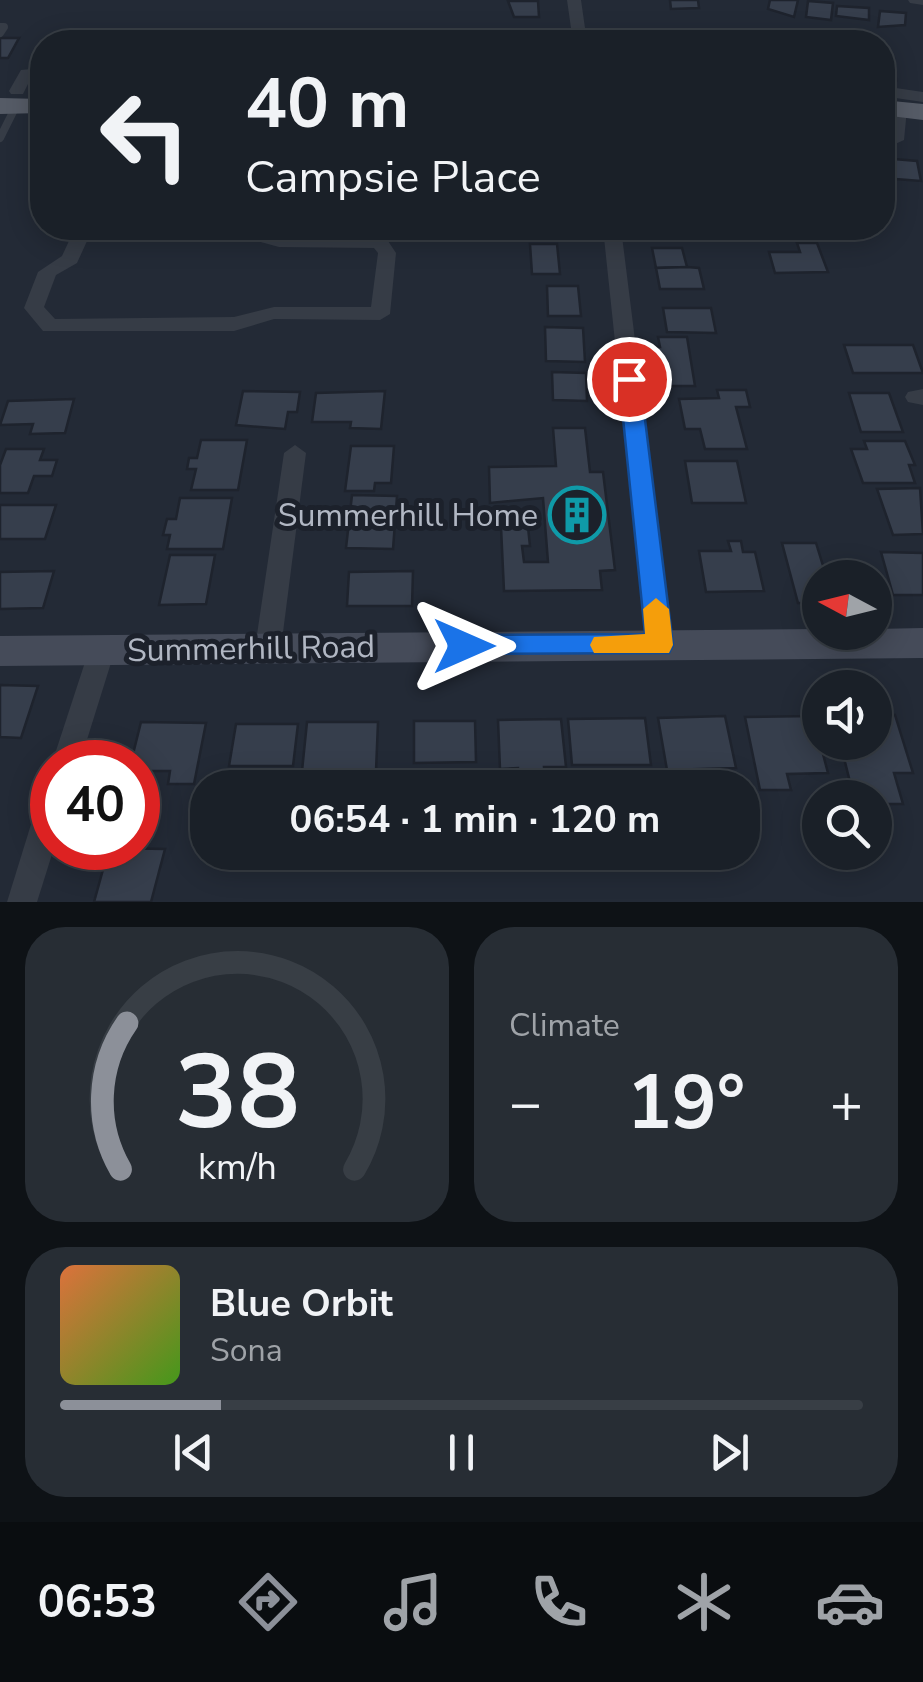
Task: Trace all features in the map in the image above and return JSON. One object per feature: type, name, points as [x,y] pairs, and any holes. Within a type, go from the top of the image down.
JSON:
[{"type":"street","points":[[574,0],[578,30]]},
{"type":"street","points":[[915,0],[923,1]]},
{"type":"street","points":[[20,98],[26,73],[30,73]]},
{"type":"street","points":[[897,117],[923,97]]},
{"type":"street","points":[[79,240],[70,260],[48,272],[34,308],[50,326],[234,324],[274,313],[380,314],[387,253],[379,242],[279,240]]},
{"type":"street","points":[[613,240],[660,645]]},
{"type":"street","points":[[268,648],[296,453]]},
{"type":"street","name":"Summerhill Road","points":[[0,652],[923,643]]},
{"type":"street","points":[[73,740],[102,650]]},
{"type":"street","points":[[22,902],[32,870]]},
{"type":"lane","points":[[0,138],[20,98]]},
{"type":"building","points":[[670,0],[698,0],[699,8],[671,9]]},
{"type":"building","points":[[770,0],[798,0],[794,17],[768,9]]},
{"type":"building","points":[[508,1],[538,1],[539,17],[514,17]]},
{"type":"building","points":[[808,1],[833,3],[831,20],[806,17]]},
{"type":"building","points":[[837,6],[869,8],[869,20],[836,16]]},
{"type":"building","points":[[880,11],[906,13],[905,25],[878,27]]},
{"type":"building","points":[[0,38],[19,38],[8,58],[0,58]]},
{"type":"building","points":[[895,159],[917,161],[921,181],[895,179]]},
{"type":"building","points":[[797,243],[817,243],[828,272],[775,273],[769,252],[800,252]]},
{"type":"building","points":[[530,244],[557,244],[560,274],[532,274]]},
{"type":"building","points":[[652,248],[682,248],[687,267],[656,268]]},
{"type":"building","points":[[656,268],[699,268],[704,289],[660,289]]},
{"type":"building","points":[[547,286],[578,286],[581,316],[548,316]]},
{"type":"building","points":[[663,308],[711,308],[716,333],[667,332]]},
{"type":"building","points":[[545,327],[583,328],[585,362],[546,361]]},
{"type":"building","points":[[658,337],[687,337],[695,386],[657,386],[652,347],[660,347]]},
{"type":"building","points":[[844,345],[913,345],[923,373],[853,373]]},
{"type":"building","points":[[552,372],[586,373],[587,401],[553,400]]},
{"type":"building","points":[[717,390],[746,390],[750,407],[736,407],[747,449],[705,449],[700,429],[685,429],[679,399],[719,398]]},
{"type":"building","points":[[243,391],[300,392],[297,412],[288,412],[285,429],[236,425]]},
{"type":"building","points":[[385,391],[381,429],[350,428],[351,422],[312,422],[316,393]]},
{"type":"building","points":[[849,393],[889,393],[903,432],[861,432]]},
{"type":"building","points":[[74,399],[65,433],[30,434],[33,424],[0,425],[8,401]]},
{"type":"building","name":"Summerhill Home","points":[[553,428],[585,428],[590,472],[603,472],[615,570],[600,571],[602,590],[504,591],[501,527],[528,527],[530,546],[522,546],[524,562],[548,562],[543,498],[490,503],[489,467],[556,466]]},
{"type":"building","points":[[201,440],[247,440],[238,490],[191,490],[196,469],[187,469],[189,458],[197,458]]},
{"type":"building","points":[[864,441],[905,441],[915,465],[909,465],[915,483],[863,483],[851,449],[867,449]]},
{"type":"building","points":[[351,446],[394,446],[391,483],[375,483],[374,491],[345,491]]},
{"type":"building","points":[[6,449],[44,449],[40,460],[57,460],[52,476],[34,476],[28,493],[0,493],[0,465]]},
{"type":"building","points":[[685,461],[737,461],[746,503],[692,503]]},
{"type":"building","points":[[920,488],[923,534],[893,535],[877,489]]},
{"type":"building","points":[[352,495],[397,496],[393,549],[346,548]]},
{"type":"building","points":[[180,498],[232,498],[223,549],[167,549],[170,535],[163,535],[167,519],[176,519]]},
{"type":"building","points":[[0,505],[56,505],[45,539],[0,539]]},
{"type":"building","points":[[728,541],[741,541],[743,552],[755,552],[764,591],[706,592],[699,551],[731,551]]},
{"type":"building","points":[[782,543],[816,543],[821,560],[802,560],[802,603],[798,603]]},
{"type":"building","points":[[881,552],[923,553],[923,595],[893,595],[892,560],[883,560]]},
{"type":"building","points":[[170,555],[215,555],[206,604],[159,605]]},
{"type":"building","points":[[54,571],[43,608],[0,609],[0,572]]},
{"type":"building","points":[[413,571],[412,606],[347,606],[349,572]]},
{"type":"building","points":[[0,685],[38,686],[21,738],[0,737]]},
{"type":"building","points":[[895,715],[913,773],[894,773],[903,804],[892,804],[892,780],[850,780],[844,760],[892,760]]},
{"type":"building","points":[[725,716],[736,768],[667,770],[658,718]]},
{"type":"building","points":[[802,716],[802,760],[825,760],[828,773],[787,774],[791,790],[760,790],[760,770],[756,770],[745,717]]},
{"type":"building","points":[[645,718],[651,765],[572,765],[568,719]]},
{"type":"building","points":[[561,719],[566,767],[500,769],[498,720]]},
{"type":"building","points":[[414,721],[475,721],[476,762],[414,763]]},
{"type":"building","points":[[141,722],[206,723],[197,770],[190,770],[190,784],[168,784],[170,771],[160,771],[160,740],[136,740]]},
{"type":"building","points":[[307,722],[378,722],[376,770],[302,770]]},
{"type":"building","points":[[236,724],[298,724],[293,766],[229,766]]},
{"type":"building","points":[[103,870],[159,870],[151,902],[94,902]]},
{"type":"slow traffic","points":[[603,645],[660,645],[656,609]]},
{"type":"place","name":"Summerhill Home","points":[[577,515]]},
{"type":"route","points":[[464,646],[660,645],[629,379]]}]
